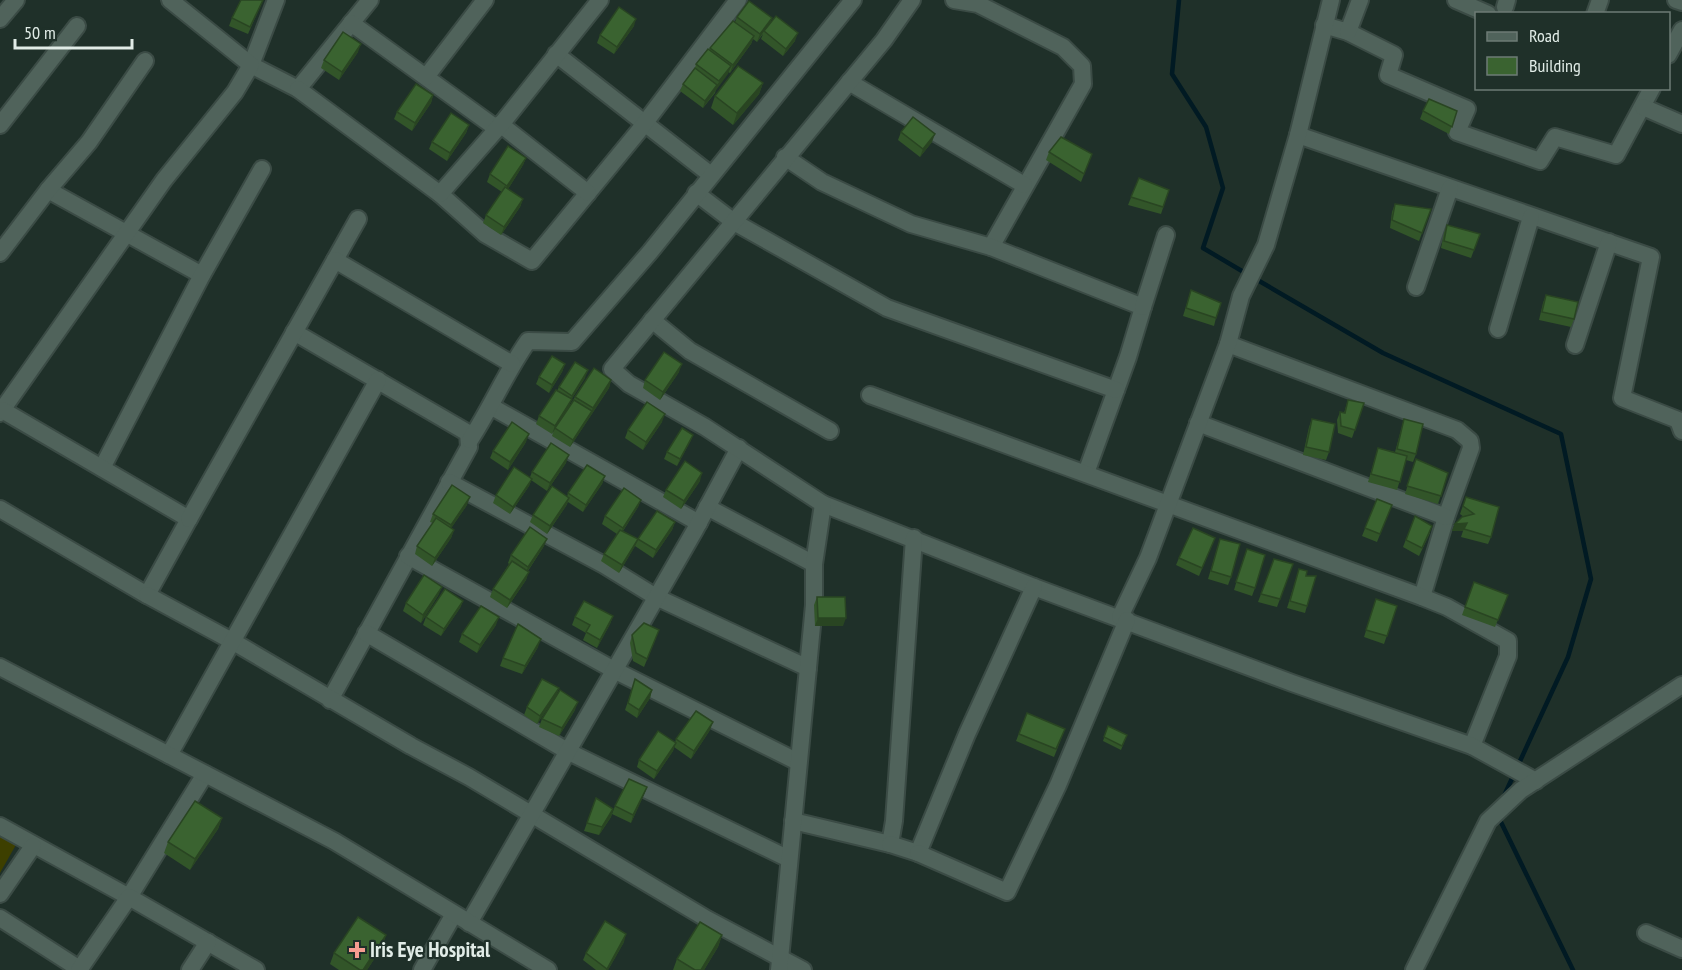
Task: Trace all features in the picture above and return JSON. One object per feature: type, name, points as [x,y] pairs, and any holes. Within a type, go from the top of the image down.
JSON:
[{"type":"street","points":[[0,19],[16,0]]},
{"type":"street","points":[[189,519],[1,412],[164,180],[236,92],[251,65],[276,0]]},
{"type":"street","points":[[298,89],[370,0]]},
{"type":"street","points":[[426,77],[485,0]]},
{"type":"street","points":[[440,194],[600,0]]},
{"type":"street","points":[[177,3],[251,65],[298,89],[440,194],[485,234],[532,261],[644,123],[738,0]]},
{"type":"street","points":[[470,440],[492,407],[512,364],[528,341],[572,342],[650,252],[853,0]]},
{"type":"street","points":[[912,0],[849,82],[612,369],[628,384],[739,448],[824,504],[1034,587],[1292,683],[1472,746],[1507,765],[1527,782]]},
{"type":"street","points":[[954,0],[978,4],[1008,17],[1063,47],[1082,66],[1083,84],[991,247]]},
{"type":"street","points":[[793,821],[918,853],[1007,892],[1058,785],[1148,558],[1228,344],[1241,296],[1266,245],[1298,135],[1331,0]]},
{"type":"street","points":[[1348,32],[1360,0]]},
{"type":"street","points":[[1456,0],[1483,12]]},
{"type":"street","points":[[1676,0],[1682,2]]},
{"type":"street","points":[[351,23],[498,126],[588,193]]},
{"type":"street","points":[[1324,25],[1348,32],[1394,55],[1388,75],[1467,109],[1456,132],[1540,161],[1554,137],[1616,155],[1651,90]]},
{"type":"street","points":[[0,125],[77,26]]},
{"type":"street","points":[[1670,51],[1682,30]]},
{"type":"street","points":[[556,54],[711,175]]},
{"type":"street","points":[[0,253],[48,190],[89,142],[145,62]]},
{"type":"street","points":[[849,82],[1024,185]]},
{"type":"street","points":[[1643,107],[1682,124]]},
{"type":"street","points":[[1298,135],[1651,257],[1622,398],[1678,420],[1682,431]]},
{"type":"street","points":[[786,158],[822,182],[911,225],[991,247],[1143,307]]},
{"type":"street","points":[[102,468],[202,275],[262,169]]},
{"type":"street","points":[[1416,287],[1450,188]]},
{"type":"street","points":[[48,190],[128,232],[202,275]]},
{"type":"street","points":[[696,193],[734,222],[887,308],[1116,390]]},
{"type":"street","points":[[1498,329],[1531,217]]},
{"type":"street","points":[[147,595],[358,219]]},
{"type":"street","points":[[1086,473],[1116,390],[1166,235]]},
{"type":"street","points":[[1575,345],[1609,242]]},
{"type":"street","points":[[335,260],[512,364]]},
{"type":"street","points":[[652,320],[690,351],[831,431]]},
{"type":"street","points":[[294,332],[468,433],[470,440],[469,447],[330,700]]},
{"type":"street","points":[[1228,344],[1465,435],[1471,448],[1446,517],[1422,597]]},
{"type":"street","points":[[169,755],[378,380]]},
{"type":"street","points":[[870,395],[1422,597],[1447,607],[1508,640],[1508,656],[1472,746]]},
{"type":"street","points":[[492,407],[699,523]]},
{"type":"street","points":[[1198,423],[1446,517]]},
{"type":"street","points":[[469,923],[569,752],[739,448]]},
{"type":"street","points":[[449,482],[604,565],[656,597],[808,668]]},
{"type":"street","points":[[778,963],[814,605],[814,564],[824,504]]},
{"type":"street","points":[[707,507],[814,564]]},
{"type":"street","points":[[0,509],[147,595],[232,641],[330,700],[533,814],[778,963],[803,970]]},
{"type":"street","points":[[890,844],[894,821],[914,538]]},
{"type":"street","points":[[408,556],[614,670],[798,762]]},
{"type":"street","points":[[918,853],[967,734],[1034,587]]},
{"type":"street","points":[[366,633],[569,752],[789,859]]},
{"type":"street","points":[[0,667],[334,842],[548,970]]},
{"type":"street","points":[[1414,970],[1488,821],[1527,782],[1680,690]]},
{"type":"street","points":[[0,918],[80,970],[129,897],[205,774]]},
{"type":"street","points":[[0,826],[256,970]]},
{"type":"street","points":[[0,894],[33,846]]},
{"type":"street","points":[[422,970],[454,914]]},
{"type":"street","points":[[1646,933],[1682,950]]},
{"type":"street","points":[[190,970],[208,942]]},
{"type":"shaded area","points":[[0,834],[17,843],[0,873]]},
{"type":"building","points":[[241,0],[263,0],[250,27],[232,18]]},
{"type":"building","points":[[749,1],[772,18],[760,34],[737,17]]},
{"type":"building","points":[[619,7],[636,19],[617,47],[600,35]]},
{"type":"building","points":[[776,16],[798,33],[786,49],[764,31]]},
{"type":"building","points":[[733,21],[754,36],[733,65],[710,48]]},
{"type":"building","points":[[343,32],[361,44],[342,72],[324,60]]},
{"type":"building","points":[[708,49],[731,66],[719,81],[696,64]]},
{"type":"building","points":[[738,66],[763,83],[737,113],[715,96]]},
{"type":"building","points":[[695,68],[717,85],[705,101],[683,84]]},
{"type":"building","points":[[416,84],[433,95],[415,123],[397,112]]},
{"type":"building","points":[[1429,99],[1457,111],[1452,127],[1423,111]]},
{"type":"building","points":[[451,113],[469,125],[450,153],[432,142]]},
{"type":"building","points":[[913,117],[935,134],[923,149],[901,132]]},
{"type":"building","points":[[1061,137],[1092,154],[1084,174],[1049,152]]},
{"type":"building","points":[[508,146],[526,158],[507,186],[490,174]]},
{"type":"building","points":[[1139,178],[1169,190],[1163,207],[1131,197]]},
{"type":"building","points":[[505,187],[523,199],[504,227],[486,215]]},
{"type":"building","points":[[1395,204],[1431,209],[1422,233],[1392,220]]},
{"type":"building","points":[[1447,225],[1480,234],[1474,250],[1444,241]]},
{"type":"building","points":[[1191,290],[1221,303],[1216,318],[1186,308]]},
{"type":"building","points":[[1546,295],[1578,302],[1574,319],[1542,312]]},
{"type":"building","points":[[664,352],[682,364],[663,392],[645,380]]},
{"type":"building","points":[[552,356],[565,364],[552,385],[539,377]]},
{"type":"building","points":[[575,362],[588,370],[572,396],[559,387]]},
{"type":"building","points":[[594,368],[611,380],[593,408],[575,397]]},
{"type":"building","points":[[556,390],[572,399],[555,426],[539,416]]},
{"type":"building","points":[[574,400],[592,411],[573,440],[555,428]]},
{"type":"building","points":[[1348,400],[1364,403],[1355,430],[1341,426],[1340,412],[1345,413]]},
{"type":"building","points":[[647,402],[665,414],[646,442],[628,430]]},
{"type":"building","points":[[1312,419],[1335,424],[1329,452],[1306,447]]},
{"type":"building","points":[[1404,419],[1423,424],[1416,454],[1397,449]]},
{"type":"building","points":[[512,422],[529,434],[510,462],[493,451]]},
{"type":"building","points":[[682,428],[693,435],[680,459],[667,452]]},
{"type":"building","points":[[551,443],[569,455],[550,483],[532,472]]},
{"type":"building","points":[[1378,448],[1407,456],[1400,482],[1371,474]]},
{"type":"building","points":[[1416,459],[1448,473],[1441,496],[1407,486]]},
{"type":"building","points":[[685,461],[702,473],[684,501],[666,490]]},
{"type":"building","points":[[587,465],[605,476],[586,505],[568,493]]},
{"type":"building","points":[[514,467],[532,479],[513,507],[496,495]]},
{"type":"building","points":[[452,485],[470,497],[451,525],[433,514]]},
{"type":"building","points":[[552,486],[569,498],[550,526],[533,515]]},
{"type":"building","points":[[624,488],[641,500],[623,528],[605,516]]},
{"type":"building","points":[[1466,497],[1499,507],[1491,537],[1464,529],[1467,523],[1455,524],[1462,517],[1474,514],[1463,506]]},
{"type":"building","points":[[1377,499],[1392,505],[1380,534],[1365,528]]},
{"type":"building","points":[[657,511],[675,522],[656,550],[638,539]]},
{"type":"building","points":[[1415,516],[1432,526],[1422,548],[1406,540]]},
{"type":"building","points":[[436,518],[454,530],[435,558],[417,546]]},
{"type":"building","points":[[530,527],[547,539],[528,567],[511,555]]},
{"type":"building","points":[[1193,528],[1215,538],[1202,568],[1179,558]]},
{"type":"building","points":[[620,530],[638,539],[622,565],[604,554]]},
{"type":"building","points":[[1220,539],[1240,544],[1231,577],[1211,571]]},
{"type":"building","points":[[1247,549],[1265,555],[1255,588],[1236,582]]},
{"type":"building","points":[[1274,559],[1293,564],[1280,599],[1261,594]]},
{"type":"building","points":[[512,561],[529,572],[510,600],[493,589]]},
{"type":"building","points":[[1299,569],[1307,571],[1306,576],[1316,576],[1307,606],[1290,601]]},
{"type":"building","points":[[424,575],[442,587],[423,615],[406,603]]},
{"type":"building","points":[[1474,582],[1508,595],[1498,620],[1465,607]]},
{"type":"building","points":[[445,589],[463,601],[444,629],[426,617]]},
{"type":"building","points":[[817,597],[845,597],[846,618],[818,618]]},
{"type":"building","points":[[1376,599],[1397,606],[1387,636],[1366,630]]},
{"type":"building","points":[[584,601],[613,616],[600,640],[586,632],[590,625],[575,617]]},
{"type":"building","points":[[481,606],[499,617],[480,645],[462,634]]},
{"type":"building","points":[[644,623],[659,630],[647,659],[636,653],[632,635]]},
{"type":"building","points":[[518,624],[541,639],[525,666],[503,658]]},
{"type":"building","points":[[542,679],[559,688],[540,716],[527,707]]},
{"type":"building","points":[[635,679],[652,690],[639,710],[628,703]]},
{"type":"building","points":[[560,690],[578,702],[562,728],[542,719]]},
{"type":"building","points":[[696,711],[713,722],[694,751],[676,739]]},
{"type":"building","points":[[1027,713],[1065,729],[1056,749],[1019,734]]},
{"type":"building","points":[[1108,726],[1127,735],[1122,746],[1104,737]]},
{"type":"building","points":[[658,731],[676,743],[657,771],[639,760]]},
{"type":"building","points":[[629,779],[647,787],[633,815],[615,806]]},
{"type":"building","points":[[596,798],[613,809],[602,827],[587,823]]},
{"type":"building","points":[[195,801],[222,818],[195,859],[168,842]]},
{"type":"building","points":[[358,917],[386,935],[363,970],[334,953]]},
{"type":"building","points":[[605,921],[626,934],[607,969],[586,953]]},
{"type":"building","points":[[700,922],[722,935],[701,970],[695,970],[677,959]]},
{"type":"waterway","points":[[1179,0],[1172,74],[1206,127],[1223,188],[1203,248],[1247,274]]},
{"type":"waterway","points":[[1254,278],[1383,353],[1561,434],[1591,579],[1568,657],[1503,798]]},
{"type":"waterway","points":[[1498,816],[1573,970]]},
{"type":"place","name":"Iris Eye Hospital","points":[[357,950]]}]
